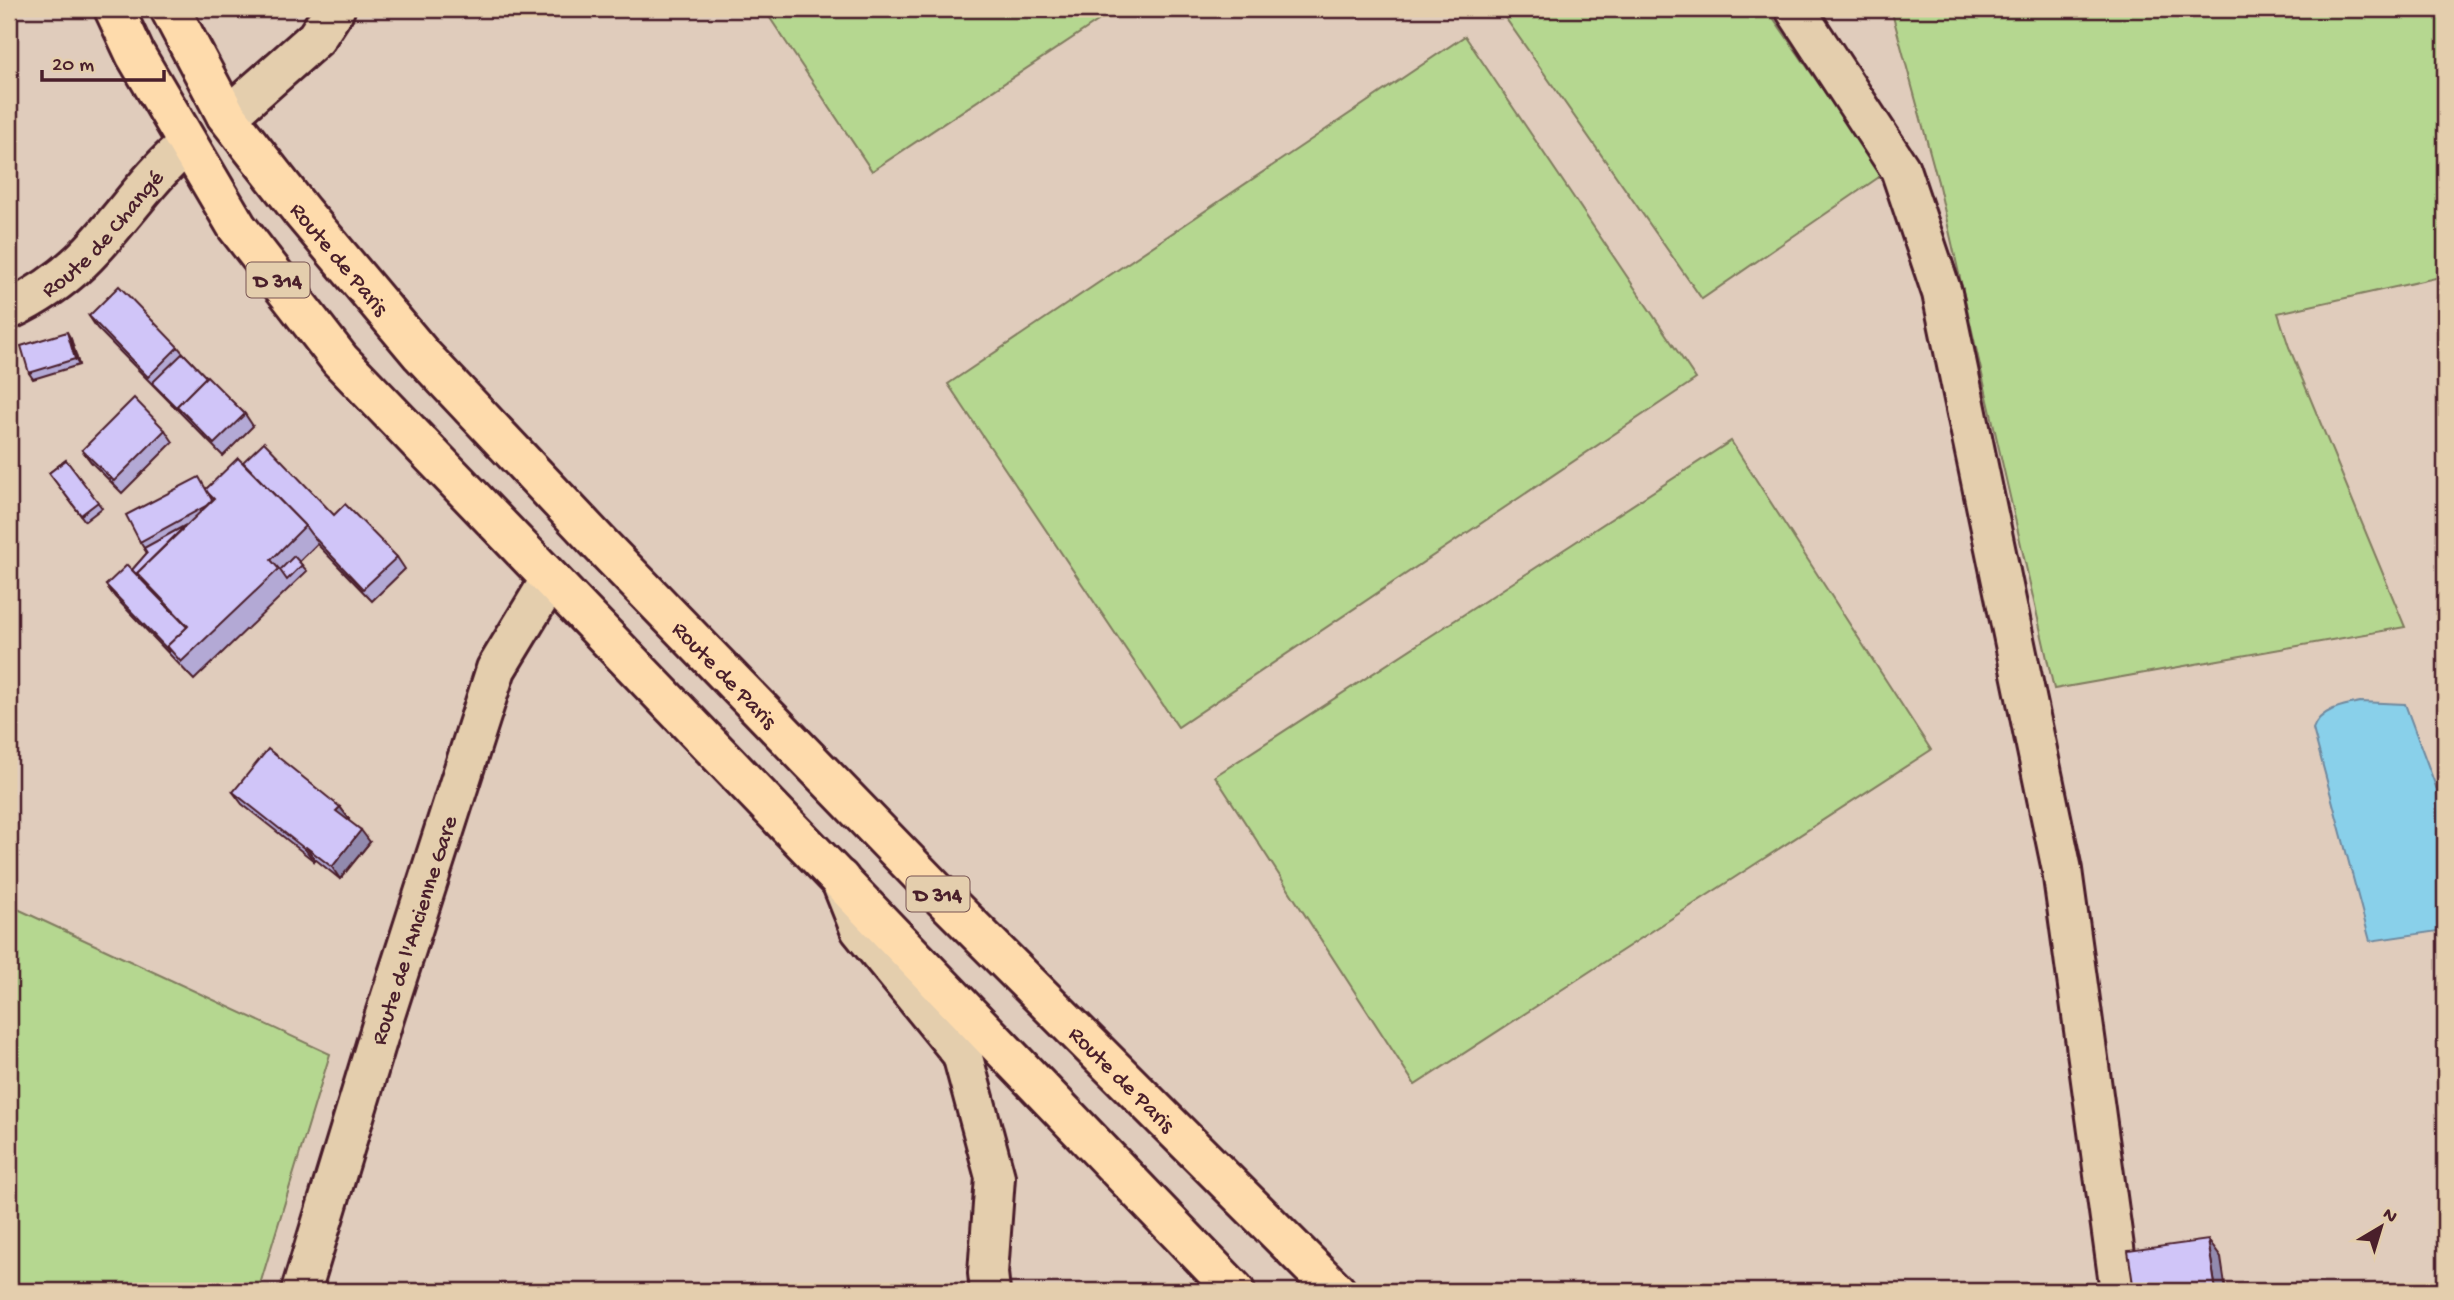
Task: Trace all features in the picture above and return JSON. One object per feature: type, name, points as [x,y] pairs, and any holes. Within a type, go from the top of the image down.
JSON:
[{"type":"main road","name":"D 314","points":[[114,9],[135,54],[237,227],[340,360],[1235,1291]]},
{"type":"main road","name":"Route de Paris","points":[[170,9],[226,115],[302,212],[421,354],[609,553],[943,898],[1336,1291]]},
{"type":"street","points":[[226,115],[316,38],[335,9]]},
{"type":"street","points":[[1795,9],[1900,169],[1942,293],[2062,870],[2120,1291]]},
{"type":"street","name":"Route de Changé","points":[[9,310],[28,301],[80,262],[142,190],[187,145]]},
{"type":"street","name":"Route de l'Ancienne Gare","points":[[301,1291],[384,1018],[496,669],[550,580]]},
{"type":"street","points":[[839,877],[860,929],[962,1054],[995,1177],[988,1273],[990,1291]]},
{"type":"green space","points":[[764,9],[1116,9],[872,171]]},
{"type":"green space","points":[[1509,9],[1767,9],[1882,175],[1702,299],[1502,13]]},
{"type":"green space","points":[[1891,9],[2445,9],[2445,276],[2278,313],[2289,347],[2405,627],[2054,689],[1938,182]]},
{"type":"green space","points":[[1465,36],[1696,379],[1178,727],[948,384]]},
{"type":"green space","points":[[1731,441],[1931,750],[1415,1085],[1215,776]]},
{"type":"green space","points":[[9,905],[330,1054],[258,1291],[9,1291]]},
{"type":"water","points":[[2360,702],[2405,704],[2445,811],[2445,930],[2370,941],[2313,729],[2320,717],[2326,713]]},
{"type":"building","points":[[119,286],[178,347],[148,377],[89,316]]},
{"type":"building","points":[[67,332],[75,359],[29,373],[21,346]]},
{"type":"building","points":[[183,353],[206,377],[177,406],[181,412],[152,383]]},
{"type":"building","points":[[207,376],[245,414],[214,444],[177,406]]},
{"type":"building","points":[[134,398],[165,430],[114,481],[82,450]]},
{"type":"building","points":[[264,442],[334,515],[345,504],[397,557],[363,589],[243,462]]},
{"type":"building","points":[[238,458],[305,526],[271,560],[279,569],[181,662],[167,646],[188,626],[137,573],[214,499],[205,490]]},
{"type":"building","points":[[66,460],[98,502],[81,515],[49,473]]},
{"type":"building","points":[[199,477],[212,500],[206,506],[140,542],[126,515]]},
{"type":"building","points":[[186,525],[137,573],[140,578],[132,570],[147,553],[144,548]]},
{"type":"building","points":[[294,556],[302,565],[287,580],[280,570]]},
{"type":"building","points":[[127,565],[187,627],[167,646],[170,652],[106,585]]},
{"type":"building","points":[[268,749],[340,807],[336,811],[361,830],[332,867],[233,792]]},
{"type":"building","points":[[2208,1240],[2216,1291],[2134,1291],[2128,1251]]}]
